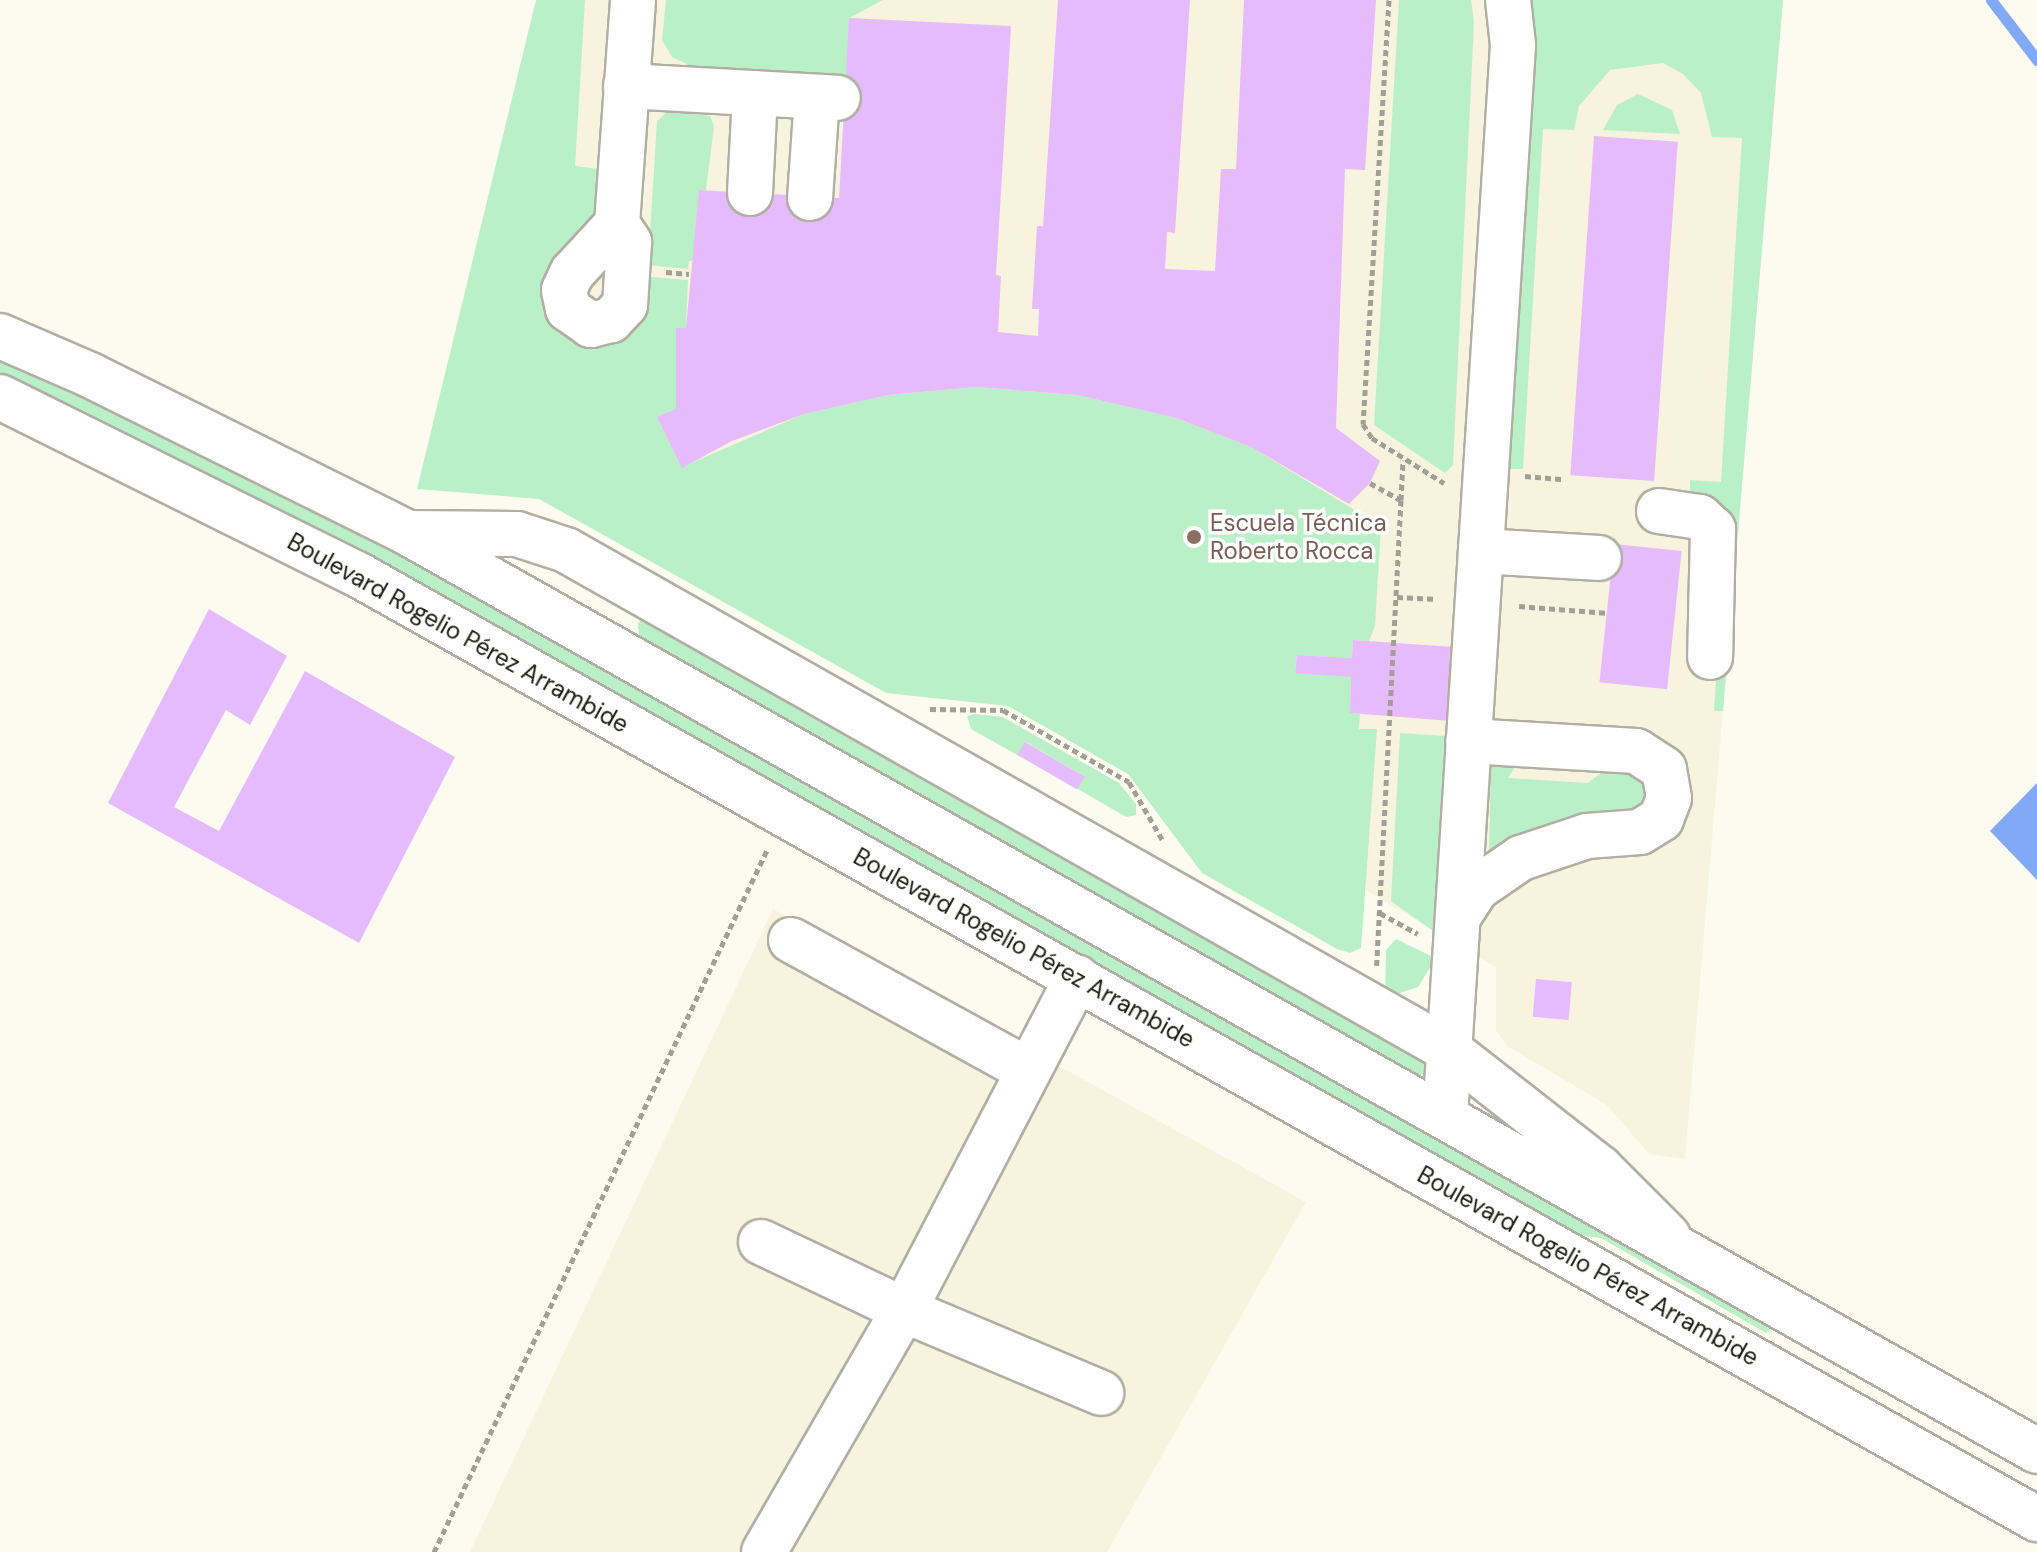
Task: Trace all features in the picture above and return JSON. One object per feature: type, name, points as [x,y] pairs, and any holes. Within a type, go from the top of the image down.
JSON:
[{"type":"main road","points":[[617,224],[633,0]]},
{"type":"main road","points":[[1445,1117],[1513,45],[1508,0]]},
{"type":"main road","points":[[626,86],[827,98],[810,198]]},
{"type":"main road","points":[[750,193],[755,93]]},
{"type":"main road","points":[[0,336],[90,375],[408,533],[1813,1322],[2037,1451]]},
{"type":"main road","name":"Boulevard Rogelio Pérez Arrambide","points":[[0,397],[357,574],[2037,1519]]},
{"type":"main road","points":[[1659,511],[1700,517],[1713,529],[1710,657]]},
{"type":"main road","points":[[408,533],[517,534],[566,550],[1449,1050],[1600,1168],[1684,1251]]},
{"type":"main road","points":[[1481,551],[1599,558]]},
{"type":"main road","points":[[1460,914],[1477,888],[1521,858],[1587,836],[1640,832],[1661,819],[1669,798],[1664,769],[1636,751],[1468,741]]},
{"type":"main road","points":[[791,940],[1026,1069]]},
{"type":"main road","points":[[764,1552],[904,1310],[1026,1069],[1077,978]]},
{"type":"main road","points":[[1543,1241],[1603,1253],[1792,1358],[1821,1358],[1826,1334],[1813,1322]]},
{"type":"main road","points":[[761,1242],[904,1310],[1101,1393]]},
{"type":"main road","points":[[1829,1402],[1828,1379],[1835,1372],[1857,1372],[1994,1452],[2037,1462]]},
{"type":"path","points":[[1389,0],[1362,415],[1366,433],[1403,460],[1445,483],[1456,483]]},
{"type":"path","points":[[657,271],[689,274]]},
{"type":"path","points":[[1377,971],[1403,460]]},
{"type":"path","points":[[1519,475],[1563,479]]},
{"type":"path","points":[[1370,483],[1401,500]]},
{"type":"path","points":[[1397,597],[1442,600]]},
{"type":"path","points":[[1515,606],[1609,613]]},
{"type":"path","points":[[920,708],[1003,710],[1129,782],[1169,852]]},
{"type":"path","points":[[434,1552],[784,814]]},
{"type":"path","points":[[1380,913],[1422,936]]},
{"type":"shaded area","name":"Escuela Técnica Roberto Rocca","points":[[536,0],[1783,0],[1685,1159],[1649,1154],[1607,1105],[1507,1046],[1496,1030],[1496,967],[1367,891],[1336,863],[434,418]]},
{"type":"shaded area","points":[[773,909],[1306,1202],[1107,1552],[470,1552]]},
{"type":"green space","points":[[536,0],[585,0],[575,166],[599,169],[595,233],[560,326],[639,276],[688,280],[686,328],[676,329],[682,467],[804,414],[888,395],[976,387],[1077,395],[1176,418],[1251,447],[1381,526],[1375,626],[1369,641],[1353,640],[1352,658],[1297,655],[1295,672],[1351,677],[1350,713],[1360,714],[1359,729],[1377,729],[1361,948],[1350,953],[1337,949],[1202,873],[1128,774],[1008,706],[886,693],[539,499],[417,489]]},
{"type":"green space","points":[[666,0],[883,0],[849,18],[847,86],[686,73],[687,64],[672,57],[662,40]]},
{"type":"green space","points":[[1399,0],[1471,0],[1474,21],[1453,465],[1445,473],[1374,425]]},
{"type":"green space","points":[[1527,0],[1783,0],[1723,711],[1714,711],[1727,507],[1702,505],[1690,494],[1690,480],[1721,482],[1742,138],[1712,137],[1701,93],[1683,74],[1663,63],[1610,70],[1579,106],[1574,130],[1543,129],[1523,469],[1507,469]]},
{"type":"green space","points":[[1638,94],[1672,110],[1680,134],[1603,130],[1617,105]]},
{"type":"green space","points":[[668,111],[710,116],[714,126],[706,190],[699,190],[695,260],[689,261],[688,269],[648,265],[657,121]]},
{"type":"green space","points":[[0,357],[112,404],[380,540],[1773,1327],[1766,1333],[1601,1238],[1559,1233],[0,382]]},
{"type":"green space","points":[[647,615],[1427,1059],[1423,1074],[1414,1078],[639,639],[638,623]]},
{"type":"green space","points":[[967,716],[1003,717],[1119,783],[1136,804],[1136,815],[1126,817],[1078,789],[1084,776],[1026,742],[1019,756],[971,729]]},
{"type":"green space","points":[[1400,733],[1445,736],[1433,931],[1391,901]]},
{"type":"green space","points":[[1523,754],[1508,778],[1588,783],[1616,761],[1642,767],[1650,805],[1489,857],[1491,759]]},
{"type":"green space","points":[[1396,939],[1433,957],[1418,987],[1385,998],[1386,950]]},
{"type":"water","points":[[2037,783],[2037,880],[1990,831]]},
{"type":"building","name":"Escuela Técnica Roberto Rocca","points":[[1058,0],[1190,0],[1175,233],[1167,232],[1165,269],[1215,271],[1221,169],[1236,169],[1244,0],[1376,0],[1365,170],[1345,169],[1336,428],[1380,461],[1370,483],[1349,504],[1251,447],[1176,418],[1077,395],[976,387],[888,395],[804,414],[732,441],[682,468],[657,417],[676,409],[676,328],[686,328],[699,190],[839,198],[849,18],[1011,26],[996,275],[1001,276],[998,332],[1038,336],[1039,309],[1032,309],[1037,226],[1043,226]]},
{"type":"building","points":[[1594,136],[1678,142],[1654,481],[1570,475]]},
{"type":"building","points":[[1614,544],[1682,551],[1667,689],[1599,682]]},
{"type":"building","points":[[209,609],[287,656],[250,725],[226,710],[174,807],[219,831],[305,671],[455,757],[359,943],[108,803]]},
{"type":"building","points":[[1353,640],[1482,649],[1476,723],[1350,713],[1351,677],[1295,673],[1297,655],[1352,658]]},
{"type":"building","points":[[1025,742],[1085,776],[1077,789],[1018,755]]},
{"type":"building","points":[[1536,979],[1572,982],[1569,1020],[1533,1017]]},
{"type":"waterway","points":[[1991,0],[2037,60]]},
{"type":"place","name":"Escuela Técnica Roberto Rocca","points":[[1194,537]]}]
